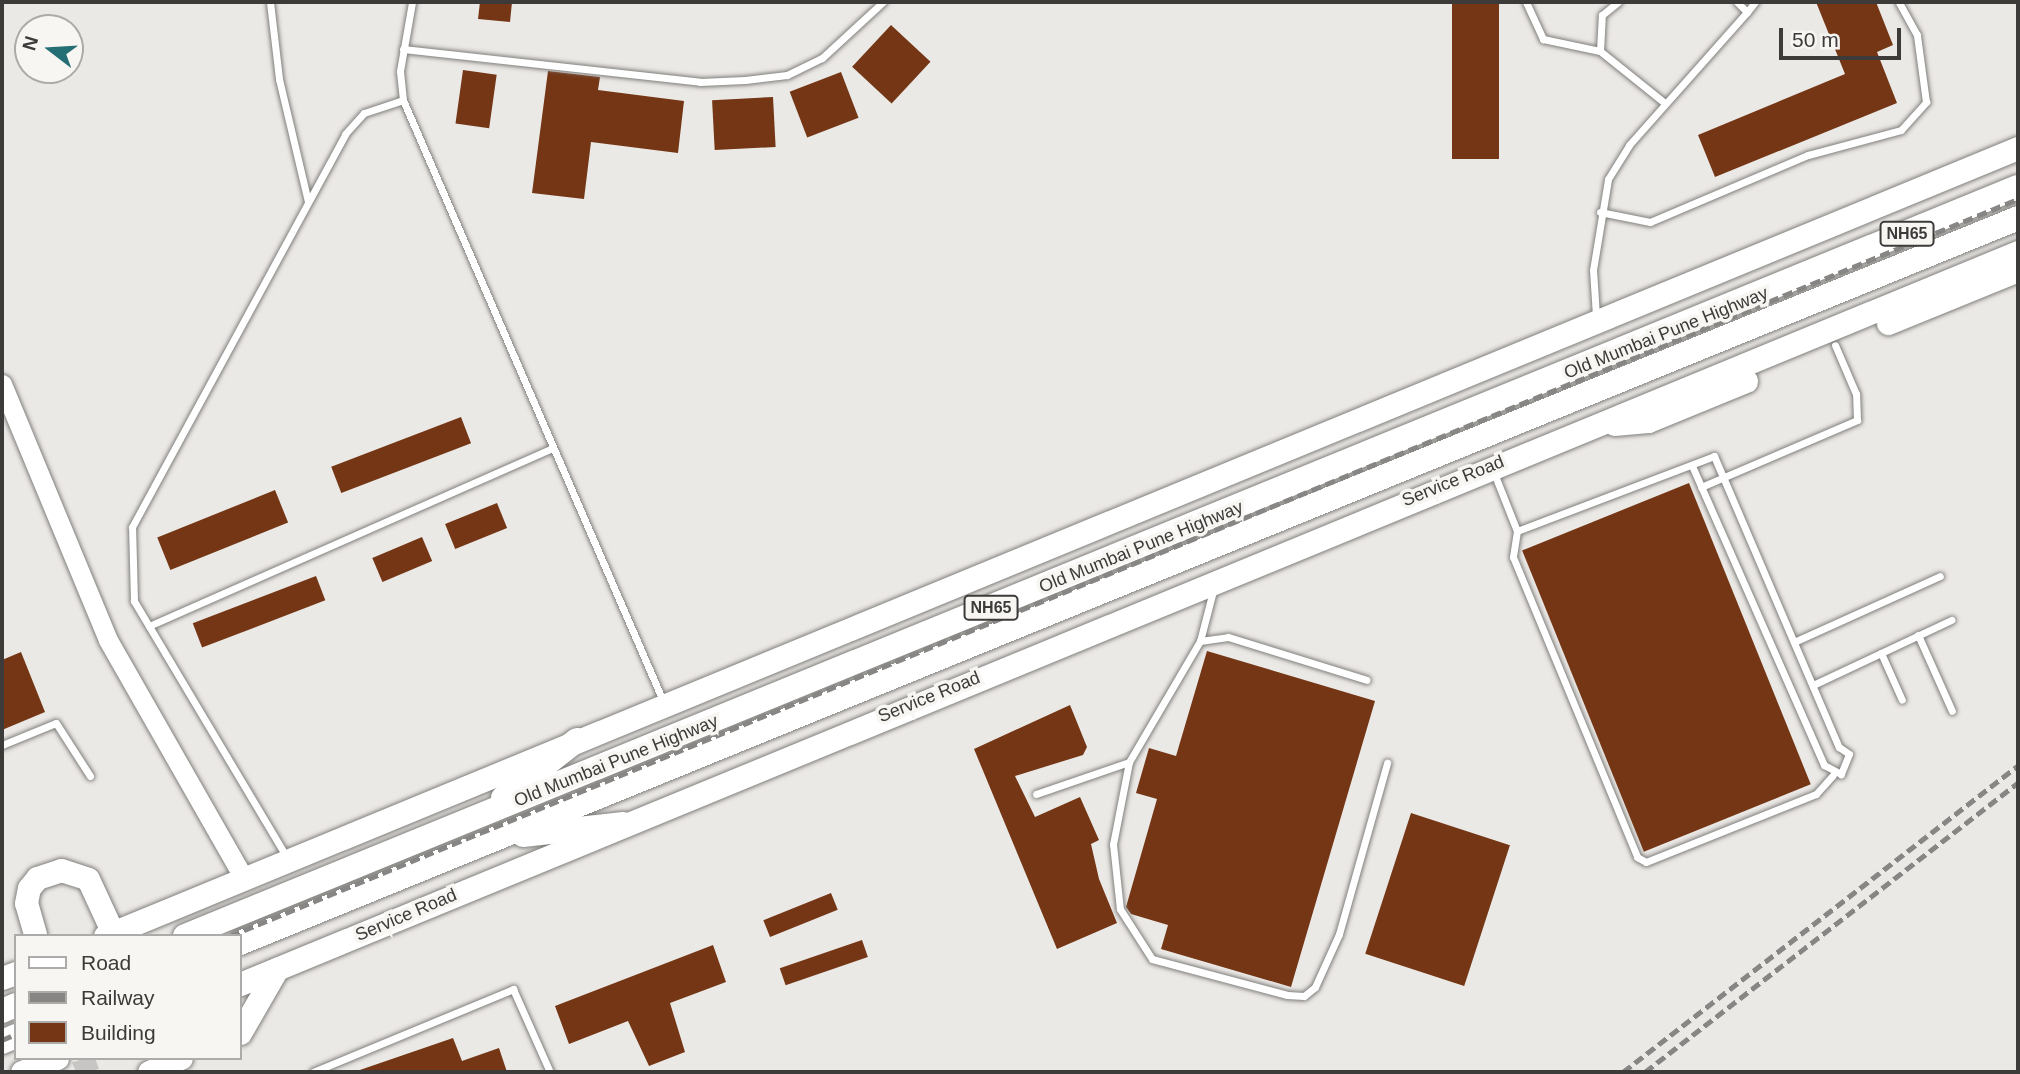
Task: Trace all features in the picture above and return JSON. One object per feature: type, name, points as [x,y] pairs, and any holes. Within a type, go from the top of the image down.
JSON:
[{"type":"highway","name":"Old Mumbai Pune Highway","points":[[190,934],[2018,187]]},
{"type":"highway","name":"Old Mumbai Pune Highway","points":[[242,942],[2018,218]]},
{"type":"highway","points":[[480,816],[577,740]]},
{"type":"highway","points":[[493,839],[623,824]]},
{"type":"main road","points":[[35,934],[26,902],[29,888],[37,878],[61,870],[88,879],[109,934],[2018,148]]},
{"type":"main road","name":"Service Road","points":[[242,983],[1215,579],[2018,252]]},
{"type":"main road","points":[[1583,428],[1648,421],[2018,270]]},
{"type":"main road","points":[[242,1030],[277,970]]},
{"type":"main road","points":[[22,1072],[52,1060]]},
{"type":"main road","points":[[149,1072],[176,1060]]},
{"type":"street","points":[[2,384],[108,640],[244,878]]},
{"type":"lane","points":[[270,2],[279,79],[308,202]]},
{"type":"lane","points":[[412,2],[402,49],[403,100],[665,704]]},
{"type":"lane","points":[[402,49],[700,82],[745,80],[787,75],[822,58],[883,2]]},
{"type":"lane","points":[[1526,2],[1543,39],[1600,51],[1665,103]]},
{"type":"lane","points":[[1600,51],[1602,15],[1618,2]]},
{"type":"lane","points":[[1737,2],[1747,12]]},
{"type":"lane","points":[[1596,323],[1593,270],[1600,212],[1608,179],[1665,103],[1755,2]]},
{"type":"lane","points":[[1600,212],[1650,222],[1808,155],[1900,130],[1926,102],[1917,35],[1899,2]]},
{"type":"lane","points":[[288,860],[134,601],[132,527],[351,124],[403,100]]},
{"type":"lane","points":[[1701,487],[1722,475],[1857,420],[1856,394],[1835,345]]},
{"type":"lane","points":[[149,626],[553,447]]},
{"type":"lane","points":[[1491,466],[1517,531],[1513,556],[1637,857],[1646,862],[1816,794],[1833,775],[1847,771],[1849,754],[1839,747],[1714,456],[1517,531]]},
{"type":"lane","points":[[1692,466],[1833,775]]},
{"type":"lane","points":[[1794,642],[1940,576]]},
{"type":"lane","points":[[1215,579],[1200,641],[1129,762],[1113,859],[1121,909],[1136,942],[1152,959],[1304,996],[1324,976],[1339,934],[1387,763]]},
{"type":"lane","points":[[1813,685],[1951,620]]},
{"type":"lane","points":[[1918,635],[1952,711]]},
{"type":"lane","points":[[1200,641],[1228,637],[1367,680]]},
{"type":"lane","points":[[1881,653],[1902,700]]},
{"type":"lane","points":[[2,745],[56,723],[90,776]]},
{"type":"lane","points":[[1037,794],[1129,762]]},
{"type":"lane","points":[[313,1072],[513,989],[551,1072]]},
{"type":"building","points":[[480,2],[512,2],[510,22],[478,19]]},
{"type":"building","points":[[1452,2],[1499,2],[1499,159],[1452,159]]},
{"type":"building","points":[[1816,2],[1876,2],[1893,45],[1877,52],[1897,103],[1715,177],[1698,135],[1845,74]]},
{"type":"building","points":[[891,25],[930,62],[892,104],[852,67]]},
{"type":"building","points":[[463,70],[497,75],[489,128],[455,123]]},
{"type":"building","points":[[548,71],[600,77],[598,90],[684,101],[678,153],[591,142],[584,199],[532,193]]},
{"type":"building","points":[[841,72],[859,118],[807,137],[790,92]]},
{"type":"building","points":[[773,97],[776,147],[715,150],[712,100]]},
{"type":"building","points":[[461,417],[471,443],[341,493],[331,467]]},
{"type":"building","points":[[1689,483],[1811,784],[1644,852],[1522,550]]},
{"type":"building","points":[[275,490],[288,522],[170,570],[157,538]]},
{"type":"building","points":[[497,503],[507,528],[455,549],[445,524]]},
{"type":"building","points":[[422,537],[432,561],[382,582],[372,558]]},
{"type":"building","points":[[316,576],[325,600],[202,648],[193,623]]},
{"type":"building","points":[[1207,651],[1375,701],[1291,987],[1161,949],[1168,925],[1131,914],[1126,907],[1157,799],[1136,793],[1149,748],[1176,756]]},
{"type":"building","points":[[21,652],[45,712],[2,730],[2,660]]},
{"type":"building","points":[[1070,705],[1087,747],[1083,755],[1015,776],[1035,817],[1080,797],[1099,840],[1091,844],[1099,879],[1117,923],[1057,949],[974,749]]},
{"type":"building","points":[[1411,813],[1510,845],[1464,986],[1365,954]]},
{"type":"building","points":[[831,893],[838,910],[770,937],[763,920]]},
{"type":"building","points":[[862,940],[868,957],[786,985],[780,968]]},
{"type":"building","points":[[713,945],[726,982],[670,1003],[685,1052],[649,1066],[628,1021],[569,1044],[555,1006]]},
{"type":"building","points":[[453,1038],[462,1061],[499,1048],[507,1072],[354,1072]]},
{"type":"tunnel","points":[[84,1060],[88,1072]]},
{"type":"railway","points":[[235,934],[2018,199]]},
{"type":"railway","points":[[1623,1072],[2018,766]]},
{"type":"railway","points":[[1645,1072],[2018,783]]},
{"type":"railway","points":[[2,1040],[14,1035]]}]
